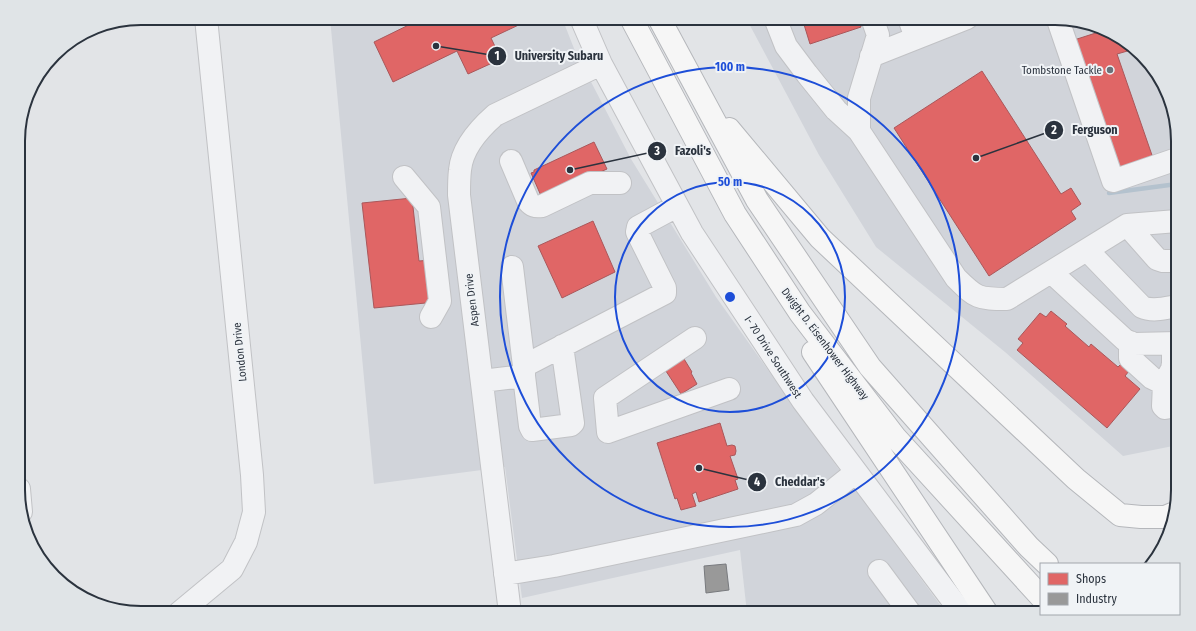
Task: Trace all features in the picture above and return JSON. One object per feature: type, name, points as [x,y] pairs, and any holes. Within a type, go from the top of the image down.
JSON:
[{"type":"highway","name":"Dwight D. Eisenhower Highway","points":[[635,25],[735,214],[800,313],[895,437],[1040,596]]},
{"type":"highway","name":"Dwight D. Eisenhower Highway","points":[[663,25],[756,200],[870,367],[1029,547],[1047,563]]},
{"type":"highway","points":[[699,93],[820,238],[1076,479],[1120,514],[1141,517],[1168,515]]},
{"type":"highway","points":[[800,313],[810,349],[982,606]]},
{"type":"street","name":"London Drive","points":[[187,606],[232,569],[246,542],[254,512],[252,475],[207,25]]},
{"type":"street","name":"I- 70 Drive Southwest","points":[[584,25],[601,64],[692,233],[803,401],[957,606]]},
{"type":"street","points":[[778,25],[786,46],[836,110],[859,131],[956,278],[972,294],[986,299],[1007,299],[1127,225],[1171,221]]},
{"type":"street","points":[[859,131],[859,98],[878,34],[875,25]]},
{"type":"street","points":[[911,25],[916,38]]},
{"type":"street","points":[[871,56],[916,38],[940,25]]},
{"type":"street","points":[[1060,25],[1113,181],[1171,161]]},
{"type":"street","name":"Aspen Drive","points":[[509,606],[460,203],[460,169],[467,148],[482,127],[495,115],[601,64]]},
{"type":"street","points":[[510,161],[528,201],[536,207],[542,206],[590,183],[620,183]]},
{"type":"street","points":[[404,177],[429,207],[440,301],[431,317]]},
{"type":"street","points":[[429,207],[460,203]]},
{"type":"street","points":[[482,381],[524,371],[562,346],[665,293],[665,288],[637,232],[638,227],[677,206]]},
{"type":"street","points":[[1127,225],[1157,260],[1171,261]]},
{"type":"street","points":[[1087,250],[1142,307],[1153,310],[1171,307]]},
{"type":"street","points":[[512,267],[530,426],[532,430],[571,426],[573,422],[562,346]]},
{"type":"street","points":[[1051,272],[1125,340],[1134,344],[1171,343]]},
{"type":"street","points":[[695,338],[604,398],[608,432],[729,389]]},
{"type":"street","points":[[1130,342],[1130,358],[1152,378],[1164,384]]},
{"type":"street","points":[[1171,371],[1164,384],[1163,406],[1165,408],[1171,407]]},
{"type":"street","points":[[505,574],[554,566],[796,514],[816,504],[856,472]]},
{"type":"street","points":[[879,571],[905,606]]},
{"type":"shaded area","points":[[331,25],[565,25],[575,51],[631,159],[716,297],[838,468],[941,606],[746,606],[740,550],[522,598],[505,467],[374,484]]},
{"type":"shaded area","points":[[750,25],[1062,25],[1092,31],[1106,37],[1131,54],[1142,65],[1155,83],[1167,111],[1170,126],[1171,446],[1123,456],[1005,352],[876,247],[819,155]]},
{"type":"building: Shops","points":[[409,25],[519,25],[491,38],[501,59],[468,74],[457,51],[393,82],[374,42]]},
{"type":"building: Shops","points":[[804,25],[860,25],[861,27],[810,44]]},
{"type":"building: Shops","points":[[1096,33],[1106,37],[1127,51],[1117,54],[1154,161],[1115,174],[1071,41]]},
{"type":"building: Shops","points":[[982,71],[1061,194],[1071,188],[1081,204],[1071,211],[1076,219],[989,276],[894,128]]},
{"type":"building: Shops","points":[[594,142],[607,169],[542,198],[531,173],[534,172],[534,170]]},
{"type":"building: Shops","points":[[412,198],[419,261],[432,260],[436,302],[374,308],[362,203]]},
{"type":"building: Shops","points":[[593,221],[615,272],[562,298],[538,246]]},
{"type":"building: Shops","points":[[1051,311],[1067,324],[1065,326],[1089,347],[1091,344],[1118,367],[1121,364],[1129,371],[1125,376],[1140,389],[1107,428],[1017,350],[1023,343],[1018,339],[1040,313],[1046,317]]},
{"type":"building: Shops","points":[[681,354],[692,372],[691,373],[697,384],[681,394],[662,365]]},
{"type":"building: Shops","points":[[720,423],[727,446],[735,446],[735,455],[730,456],[738,479],[735,480],[738,489],[699,502],[696,492],[692,494],[696,506],[681,510],[677,498],[675,499],[657,443]]},
{"type":"building: Industry","points":[[726,564],[729,590],[706,593],[704,566]]},
{"type":"waterway","points":[[1109,193],[1171,185]]},
{"type":"place","name":"University Subaru","points":[[436,46]]},
{"type":"place","name":"Tombstone Tackle","points":[[1110,70]]},
{"type":"place","name":"Ferguson","points":[[976,158]]},
{"type":"place","name":"Fazoli's","points":[[570,170]]},
{"type":"place","name":"Cheddar's","points":[[699,468]]}]
